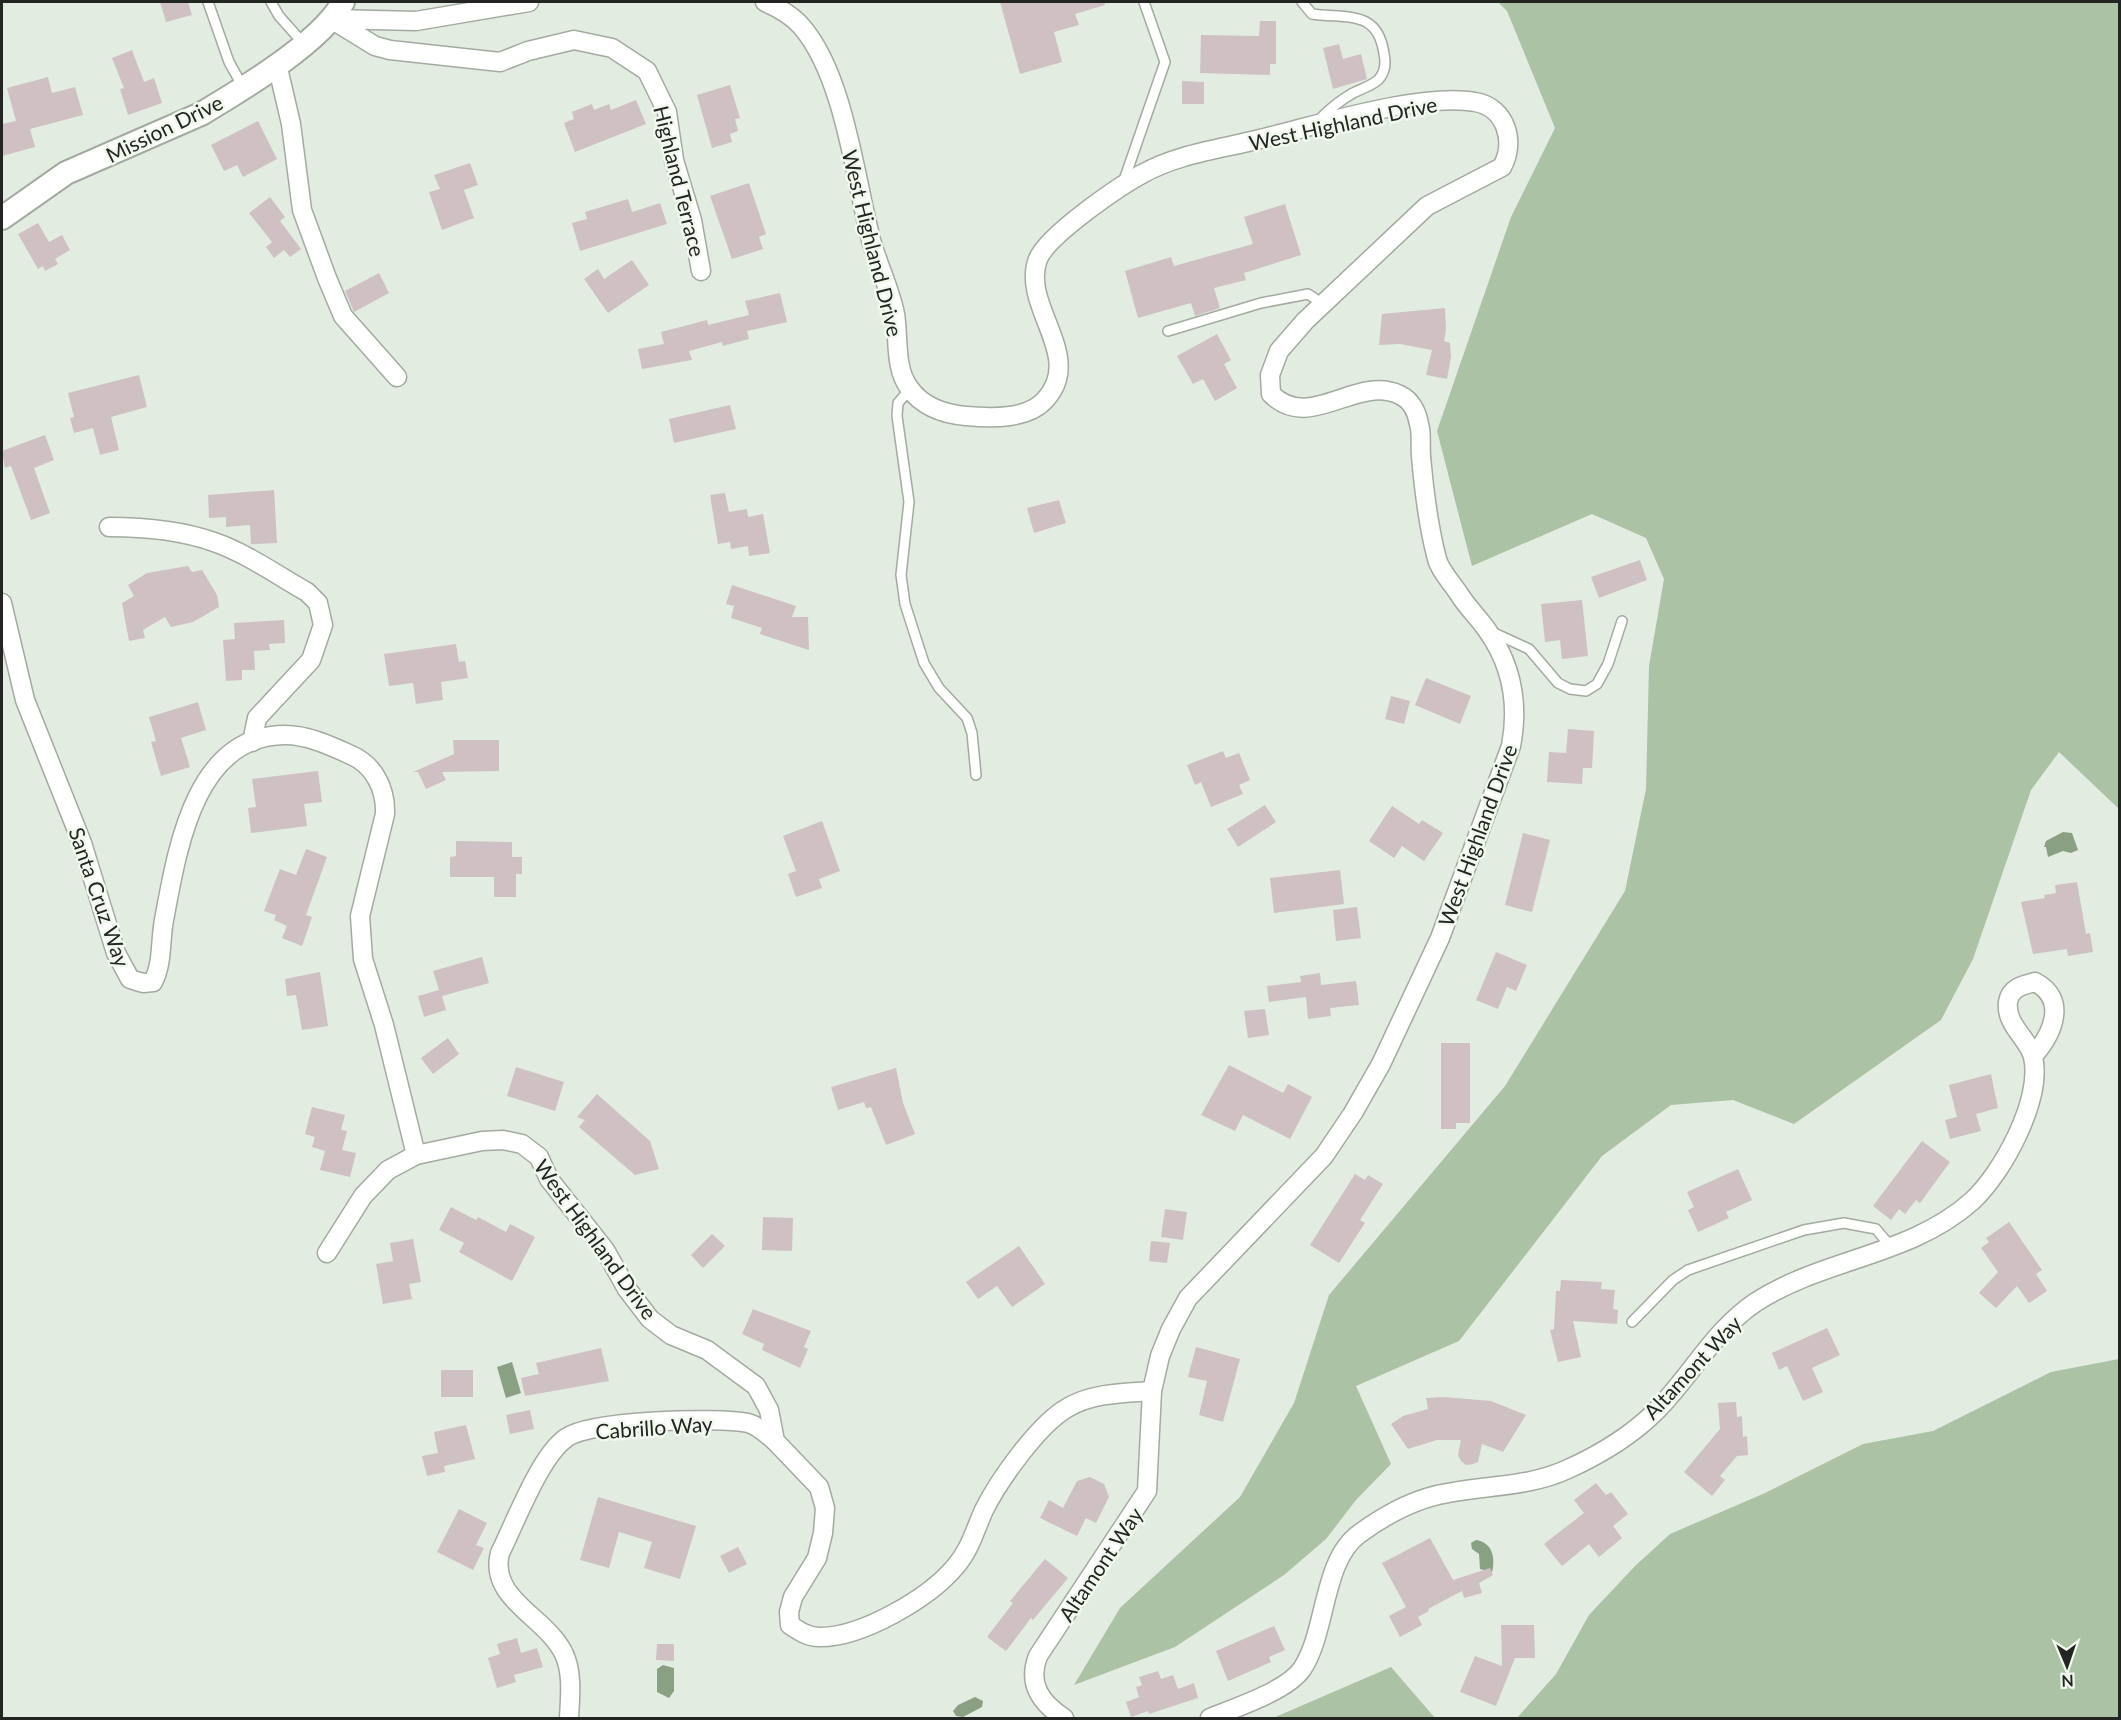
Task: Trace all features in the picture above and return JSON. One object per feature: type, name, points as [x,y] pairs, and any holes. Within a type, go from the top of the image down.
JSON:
[{"type":"street","points":[[337,10],[416,21],[529,2]]},
{"type":"street","name":"West Highland Drive","points":[[765,2],[785,12],[802,27],[826,67],[834,87],[872,244],[895,313],[902,376],[910,389],[926,406],[963,416],[991,417],[1025,413],[1040,406],[1053,392],[1060,363],[1038,288],[1038,258],[1064,228],[1143,173],[1176,160],[1313,126],[1426,102],[1474,102],[1490,107],[1500,117],[1510,141],[1508,156],[1502,167],[1427,206],[1323,304],[1279,351],[1270,375],[1271,394],[1282,406],[1300,409],[1383,390],[1400,394],[1410,402],[1420,424],[1426,511],[1438,563],[1466,605],[1487,630],[1508,667],[1515,706],[1515,725],[1511,746],[1440,938],[1381,1064],[1353,1113],[1324,1156],[1188,1298],[1163,1347],[1152,1391]]},
{"type":"street","name":"Mission Drive","points":[[2,218],[66,173],[201,114],[304,44],[337,10]]},
{"type":"street","name":"Highland Terrace","points":[[337,10],[375,46],[390,50],[500,62],[528,51],[574,40],[612,48],[647,71],[667,112],[674,160],[692,220],[701,270]]},
{"type":"street","points":[[277,64],[291,124],[302,210],[327,278],[343,316],[397,377]]},
{"type":"street","points":[[109,527],[142,527],[181,533],[215,542],[308,592],[318,603],[323,626],[311,660],[257,718],[252,742]]},
{"type":"street","name":"Santa Cruz Way","points":[[2,603],[25,700],[82,843],[116,953],[130,979],[143,983],[153,982],[158,973],[172,876],[180,843],[198,795],[218,765],[239,747],[266,737],[286,735],[323,743],[358,758],[374,773],[385,800],[383,828],[369,873],[359,932],[363,959],[384,1025],[417,1155]]},
{"type":"street","name":"Altamont Way","points":[[1210,1719],[1289,1682],[1301,1670],[1316,1636],[1334,1572],[1355,1536],[1403,1506],[1432,1496],[1527,1483],[1568,1469],[1589,1458],[1631,1432],[1656,1411],[1705,1351],[1737,1316],[1754,1303],[1789,1282],[1824,1268],[1892,1248],[1958,1214],[1989,1183],[2012,1148],[2027,1110],[2033,1056]]},
{"type":"street","name":"West Highland Drive","points":[[327,1253],[363,1196],[388,1170],[417,1155],[482,1141],[502,1140],[522,1144],[539,1157],[549,1179],[606,1250],[627,1289],[650,1319],[671,1335],[707,1350],[756,1386],[769,1410],[775,1441]]},
{"type":"street","points":[[775,1441],[819,1487],[825,1508],[823,1533],[817,1558],[793,1597],[789,1612],[790,1625],[803,1634],[820,1637],[863,1628],[915,1601],[936,1586],[955,1568],[970,1546],[984,1510],[1004,1477],[1022,1453],[1065,1409],[1086,1398],[1152,1391]]},
{"type":"street","name":"Altamont Way","points":[[1060,1717],[1039,1696],[1033,1670],[1038,1656],[1147,1491],[1152,1391]]},
{"type":"street","name":"Cabrillo Way","points":[[569,1719],[569,1665],[563,1651],[545,1628],[501,1584],[496,1567],[500,1553],[554,1449],[567,1437],[593,1428],[665,1422],[750,1423],[775,1441]]},
{"type":"lane","points":[[208,2],[229,62],[243,87]]},
{"type":"lane","points":[[271,2],[279,16],[304,44]]},
{"type":"lane","points":[[1121,188],[1165,62],[1144,2]]},
{"type":"lane","points":[[1302,2],[1312,14],[1364,20],[1371,24],[1385,55],[1383,74],[1377,81],[1338,102],[1313,126]]},
{"type":"lane","points":[[1168,331],[1261,303],[1308,294],[1323,304]]},
{"type":"lane","points":[[910,389],[898,402],[897,416],[909,502],[901,575],[905,604],[924,663],[939,688],[967,718],[972,733],[976,775]]},
{"type":"lane","points":[[1487,630],[1529,649],[1558,683],[1570,689],[1586,691],[1597,684],[1608,664],[1622,621]]},
{"type":"lane","points":[[1632,1322],[1673,1280],[1689,1270],[1804,1230],[1844,1223],[1876,1229],[1892,1248]]},
{"type":"shaded area","points":[[1498,2],[2119,2],[2119,809],[2059,752],[2031,790],[1973,959],[1941,1020],[1794,1124],[1733,1100],[1671,1105],[1602,1156],[1459,1341],[1356,1386],[1391,1464],[1356,1500],[1326,1539],[1284,1575],[1175,1647],[1074,1685],[1120,1608],[1240,1497],[1294,1403],[1329,1295],[1505,1086],[1625,891],[1646,789],[1649,666],[1664,579],[1646,538],[1592,514],[1472,566],[1437,431],[1511,217],[1555,128],[1507,11]]},
{"type":"shaded area","points":[[2063,832],[2072,833],[2078,850],[2071,853],[2063,851],[2048,857],[2046,847],[2044,847],[2046,841]]},
{"type":"shaded area","points":[[2119,1359],[2119,1718],[1517,1718],[1556,1674],[1589,1615],[1635,1566],[1670,1534],[1765,1493],[1863,1444],[1933,1431],[2051,1372]]},
{"type":"shaded area","points":[[512,1362],[521,1393],[506,1398],[497,1367]]},
{"type":"shaded area","points":[[1476,1540],[1486,1544],[1492,1552],[1492,1572],[1480,1569],[1479,1554],[1472,1549],[1471,1543]]},
{"type":"shaded area","points":[[663,1665],[674,1668],[674,1691],[669,1698],[657,1692],[657,1669]]},
{"type":"shaded area","points":[[1391,1667],[1435,1718],[1273,1718]]},
{"type":"shaded area","points":[[975,1697],[983,1701],[982,1707],[963,1717],[956,1716],[953,1711],[958,1705]]},
{"type":"building","points":[[160,2],[188,2],[192,15],[166,22]]},
{"type":"building","points":[[1000,2],[1104,2],[1105,5],[1075,14],[1079,25],[1054,32],[1062,62],[1020,74]]},
{"type":"building","points":[[1260,21],[1276,21],[1276,64],[1270,64],[1270,75],[1200,73],[1201,35],[1259,36]]},
{"type":"building","points":[[1339,44],[1343,59],[1361,54],[1367,79],[1333,89],[1323,48]]},
{"type":"building","points":[[132,50],[144,82],[154,78],[162,103],[128,115],[120,89],[124,88],[112,58]]},
{"type":"building","points":[[48,77],[52,93],[75,87],[83,115],[30,129],[35,147],[2,156],[2,124],[16,121],[7,88]]},
{"type":"building","points":[[1182,81],[1204,82],[1204,104],[1182,104]]},
{"type":"building","points":[[730,85],[740,118],[735,119],[738,131],[730,134],[732,142],[712,148],[697,95]]},
{"type":"building","points":[[636,100],[646,124],[575,152],[564,123],[574,119],[572,112],[592,104],[594,110],[609,104],[611,110]]},
{"type":"building","points":[[258,121],[277,159],[243,177],[237,165],[224,171],[211,145]]},
{"type":"building","points":[[470,163],[478,185],[464,190],[474,218],[442,230],[429,192],[440,189],[434,175]]},
{"type":"building","points":[[749,183],[766,234],[759,237],[763,249],[732,259],[710,196]]},
{"type":"building","points":[[270,197],[285,217],[280,221],[301,249],[290,257],[284,250],[274,258],[266,247],[272,242],[249,213]]},
{"type":"building","points":[[628,199],[632,212],[660,203],[667,224],[580,251],[572,223],[587,219],[585,212]]},
{"type":"building","points":[[1285,204],[1301,255],[1244,273],[1246,280],[1214,288],[1220,308],[1195,316],[1191,303],[1138,318],[1125,271],[1171,257],[1174,266],[1253,244],[1244,217]]},
{"type":"building","points":[[38,223],[49,242],[62,235],[70,250],[55,259],[58,264],[45,271],[43,266],[38,269],[18,234]]},
{"type":"building","points":[[632,260],[649,285],[608,313],[584,279],[598,269],[604,279]]},
{"type":"building","points":[[379,273],[389,293],[354,312],[345,291]]},
{"type":"building","points":[[780,293],[787,322],[747,331],[749,339],[723,346],[722,342],[689,351],[692,360],[642,369],[638,349],[664,344],[661,332],[707,320],[708,325],[749,315],[745,301]]},
{"type":"building","points":[[1445,308],[1444,341],[1450,343],[1451,357],[1447,379],[1426,375],[1432,350],[1400,344],[1379,345],[1382,314]]},
{"type":"building","points":[[1217,334],[1231,360],[1224,364],[1237,388],[1215,401],[1203,379],[1193,384],[1177,356]]},
{"type":"building","points":[[139,375],[147,407],[111,417],[119,450],[100,455],[93,428],[74,433],[70,418],[74,417],[68,393]]},
{"type":"building","points":[[730,405],[736,429],[674,443],[669,419]]},
{"type":"building","points":[[45,435],[54,460],[34,468],[50,513],[31,520],[11,466],[5,468],[2,451]]},
{"type":"building","points":[[274,490],[277,543],[251,544],[250,525],[226,527],[226,517],[209,518],[208,495]]},
{"type":"building","points":[[725,493],[729,512],[747,509],[748,517],[763,514],[770,553],[749,556],[748,546],[731,549],[730,542],[718,544],[710,495]]},
{"type":"building","points":[[1059,500],[1066,523],[1034,533],[1027,508]]},
{"type":"building","points":[[1640,560],[1647,580],[1599,598],[1591,577]]},
{"type":"building","points":[[188,566],[192,572],[202,570],[217,595],[219,607],[193,622],[171,627],[165,617],[143,630],[145,638],[129,641],[122,603],[134,596],[128,585],[147,573]]},
{"type":"building","points":[[732,585],[796,606],[792,617],[808,617],[809,650],[760,634],[762,628],[731,618],[734,606],[726,604]]},
{"type":"building","points":[[1582,600],[1588,656],[1562,659],[1560,640],[1545,642],[1541,604]]},
{"type":"building","points":[[284,620],[285,643],[269,644],[270,650],[254,651],[255,670],[242,670],[242,680],[226,681],[223,640],[235,639],[234,623]]},
{"type":"building","points":[[456,644],[459,662],[465,661],[468,678],[441,682],[443,700],[416,704],[413,683],[389,686],[384,654]]},
{"type":"building","points":[[1426,678],[1471,696],[1460,724],[1415,705]]},
{"type":"building","points":[[1391,696],[1410,701],[1404,724],[1385,719]]},
{"type":"building","points":[[198,702],[206,730],[181,738],[190,767],[161,776],[151,742],[156,741],[149,717]]},
{"type":"building","points":[[1568,729],[1594,731],[1592,768],[1583,768],[1582,784],[1547,782],[1549,752],[1566,753]]},
{"type":"building","points":[[453,740],[499,740],[499,771],[442,772],[446,780],[426,789],[418,772],[413,772],[454,754]]},
{"type":"building","points":[[1223,751],[1226,758],[1239,753],[1250,780],[1239,785],[1243,794],[1211,807],[1201,782],[1195,785],[1187,765]]},
{"type":"building","points":[[318,771],[322,802],[304,804],[307,826],[251,833],[248,808],[256,807],[252,779]]},
{"type":"building","points":[[1265,805],[1276,822],[1238,847],[1227,829]]},
{"type":"building","points":[[1392,806],[1419,824],[1422,820],[1443,833],[1424,861],[1402,846],[1394,858],[1369,841]]},
{"type":"building","points":[[822,821],[840,871],[819,879],[822,888],[796,897],[788,874],[796,871],[783,836]]},
{"type":"building","points":[[1523,833],[1550,840],[1532,912],[1505,905]]},
{"type":"building","points":[[456,841],[512,842],[512,857],[522,857],[522,874],[516,874],[516,897],[494,897],[494,877],[450,877],[450,857],[456,856]]},
{"type":"building","points":[[306,849],[327,857],[306,915],[312,917],[302,946],[282,938],[287,926],[274,920],[276,915],[264,911],[280,869],[296,875]]},
{"type":"building","points":[[1340,870],[1344,904],[1274,913],[1270,878]]},
{"type":"building","points":[[2077,882],[2086,934],[2090,933],[2093,952],[2068,956],[2067,949],[2033,954],[2021,902],[2045,898],[2044,895],[2056,893],[2055,885]]},
{"type":"building","points":[[1357,907],[1361,938],[1336,941],[1333,910]]},
{"type":"building","points":[[1496,952],[1527,965],[1516,991],[1507,987],[1498,1009],[1476,1000]]},
{"type":"building","points":[[482,957],[489,983],[442,996],[446,1010],[424,1017],[418,996],[439,990],[433,971]]},
{"type":"building","points":[[320,972],[328,1026],[302,1030],[296,995],[287,996],[285,979]]},
{"type":"building","points":[[1320,973],[1321,985],[1356,981],[1359,1005],[1330,1008],[1331,1016],[1308,1019],[1306,997],[1269,1002],[1267,986],[1301,982],[1300,976]]},
{"type":"building","points":[[1265,1009],[1269,1035],[1248,1038],[1244,1011]]},
{"type":"building","points":[[448,1038],[459,1054],[433,1074],[421,1058]]},
{"type":"building","points":[[1441,1043],[1470,1043],[1470,1123],[1456,1123],[1456,1129],[1441,1129]]},
{"type":"building","points":[[1229,1065],[1283,1093],[1288,1084],[1312,1097],[1290,1139],[1243,1115],[1235,1131],[1201,1115]]},
{"type":"building","points":[[516,1067],[564,1082],[555,1111],[507,1096]]},
{"type":"building","points":[[896,1068],[903,1103],[915,1134],[886,1145],[871,1107],[866,1108],[864,1102],[838,1110],[831,1087]]},
{"type":"building","points":[[1991,1074],[1998,1108],[1976,1114],[1981,1131],[1950,1139],[1945,1120],[1957,1117],[1949,1085]]},
{"type":"building","points":[[597,1094],[650,1141],[659,1169],[635,1175],[579,1127],[585,1120],[577,1117]]},
{"type":"building","points":[[312,1107],[345,1115],[341,1130],[347,1131],[342,1150],[356,1153],[350,1177],[320,1170],[325,1151],[312,1147],[315,1137],[305,1134]]},
{"type":"building","points":[[1922,1141],[1950,1162],[1920,1203],[1916,1200],[1905,1214],[1899,1209],[1891,1220],[1873,1206]]},
{"type":"building","points":[[1738,1169],[1752,1200],[1726,1212],[1729,1218],[1698,1232],[1688,1210],[1694,1207],[1687,1192]]},
{"type":"building","points":[[1355,1174],[1365,1180],[1368,1175],[1383,1184],[1360,1220],[1365,1223],[1339,1263],[1310,1245]]},
{"type":"building","points":[[451,1207],[476,1220],[478,1217],[506,1232],[510,1224],[535,1237],[512,1281],[459,1252],[464,1243],[439,1230]]},
{"type":"building","points":[[1165,1209],[1187,1212],[1183,1240],[1161,1237]]},
{"type":"building","points":[[763,1217],[793,1218],[792,1251],[762,1250]]},
{"type":"building","points":[[2009,1222],[2042,1270],[2036,1274],[2047,1291],[2029,1303],[2017,1286],[1996,1308],[1979,1293],[1998,1272],[1981,1248],[1989,1242],[1986,1238]]},
{"type":"building","points":[[712,1234],[725,1246],[703,1268],[691,1255]]},
{"type":"building","points":[[413,1239],[421,1282],[409,1284],[412,1299],[383,1304],[376,1264],[393,1261],[390,1243]]},
{"type":"building","points":[[1151,1241],[1170,1243],[1167,1263],[1149,1261]]},
{"type":"building","points":[[1019,1246],[1045,1284],[1012,1307],[997,1286],[978,1299],[966,1282]]},
{"type":"building","points":[[1561,1280],[1602,1282],[1601,1289],[1615,1290],[1613,1309],[1618,1310],[1617,1324],[1573,1321],[1581,1357],[1558,1362],[1550,1330],[1554,1329],[1556,1291],[1560,1291]]},
{"type":"building","points":[[753,1309],[811,1331],[804,1347],[808,1349],[800,1368],[762,1350],[764,1344],[742,1334]]},
{"type":"building","points":[[1827,1328],[1840,1355],[1812,1368],[1823,1392],[1803,1401],[1787,1366],[1779,1370],[1772,1353]]},
{"type":"building","points":[[1196,1347],[1240,1359],[1223,1422],[1199,1415],[1207,1381],[1188,1377]]},
{"type":"building","points":[[601,1348],[609,1381],[525,1396],[521,1378],[539,1374],[536,1363]]},
{"type":"building","points":[[441,1370],[473,1370],[473,1397],[441,1397]]},
{"type":"building","points":[[1444,1397],[1491,1401],[1526,1415],[1503,1452],[1482,1444],[1478,1462],[1473,1464],[1466,1465],[1458,1455],[1461,1440],[1437,1440],[1408,1449],[1391,1424],[1403,1416],[1428,1409],[1426,1398]]},
{"type":"building","points":[[1736,1402],[1737,1417],[1742,1416],[1743,1437],[1747,1436],[1748,1455],[1737,1456],[1720,1476],[1725,1480],[1712,1496],[1684,1472],[1720,1429],[1718,1403]]},
{"type":"building","points":[[530,1410],[534,1429],[510,1434],[506,1415]]},
{"type":"building","points":[[466,1425],[475,1459],[444,1466],[445,1472],[427,1476],[422,1456],[438,1453],[434,1432]]},
{"type":"building","points":[[1090,1477],[1104,1484],[1109,1497],[1096,1523],[1086,1518],[1077,1536],[1040,1518],[1049,1500],[1063,1508],[1077,1481]]},
{"type":"building","points":[[1596,1483],[1606,1495],[1611,1492],[1628,1514],[1613,1526],[1622,1538],[1599,1557],[1589,1544],[1562,1566],[1544,1544],[1584,1513],[1574,1500]]},
{"type":"building","points":[[598,1497],[696,1526],[680,1579],[644,1568],[652,1542],[619,1532],[609,1568],[580,1560]]},
{"type":"building","points":[[459,1509],[487,1523],[476,1545],[484,1548],[473,1570],[437,1552]]},
{"type":"building","points":[[1430,1538],[1453,1580],[1490,1568],[1493,1575],[1479,1583],[1482,1593],[1464,1598],[1462,1591],[1428,1609],[1429,1611],[1418,1617],[1422,1625],[1400,1637],[1389,1616],[1406,1607],[1382,1563]]},
{"type":"building","points":[[738,1547],[747,1564],[729,1573],[720,1556]]},
{"type":"building","points":[[1045,1559],[1068,1578],[1033,1620],[1031,1618],[1006,1651],[987,1637],[1013,1603],[1010,1601]]},
{"type":"building","points":[[1501,1625],[1534,1625],[1535,1658],[1515,1658],[1496,1706],[1460,1692],[1475,1656],[1502,1666]]},
{"type":"building","points":[[1274,1626],[1285,1650],[1269,1657],[1271,1662],[1228,1681],[1216,1651]]},
{"type":"building","points":[[517,1638],[521,1653],[537,1648],[543,1667],[514,1675],[516,1682],[497,1688],[488,1658],[500,1654],[497,1644]]},
{"type":"building","points":[[657,1644],[674,1644],[674,1661],[656,1660]]},
{"type":"building","points":[[1158,1671],[1161,1679],[1173,1675],[1178,1689],[1194,1683],[1198,1698],[1149,1714],[1148,1711],[1131,1717],[1126,1702],[1139,1697],[1136,1687],[1142,1685],[1139,1677]]}]
